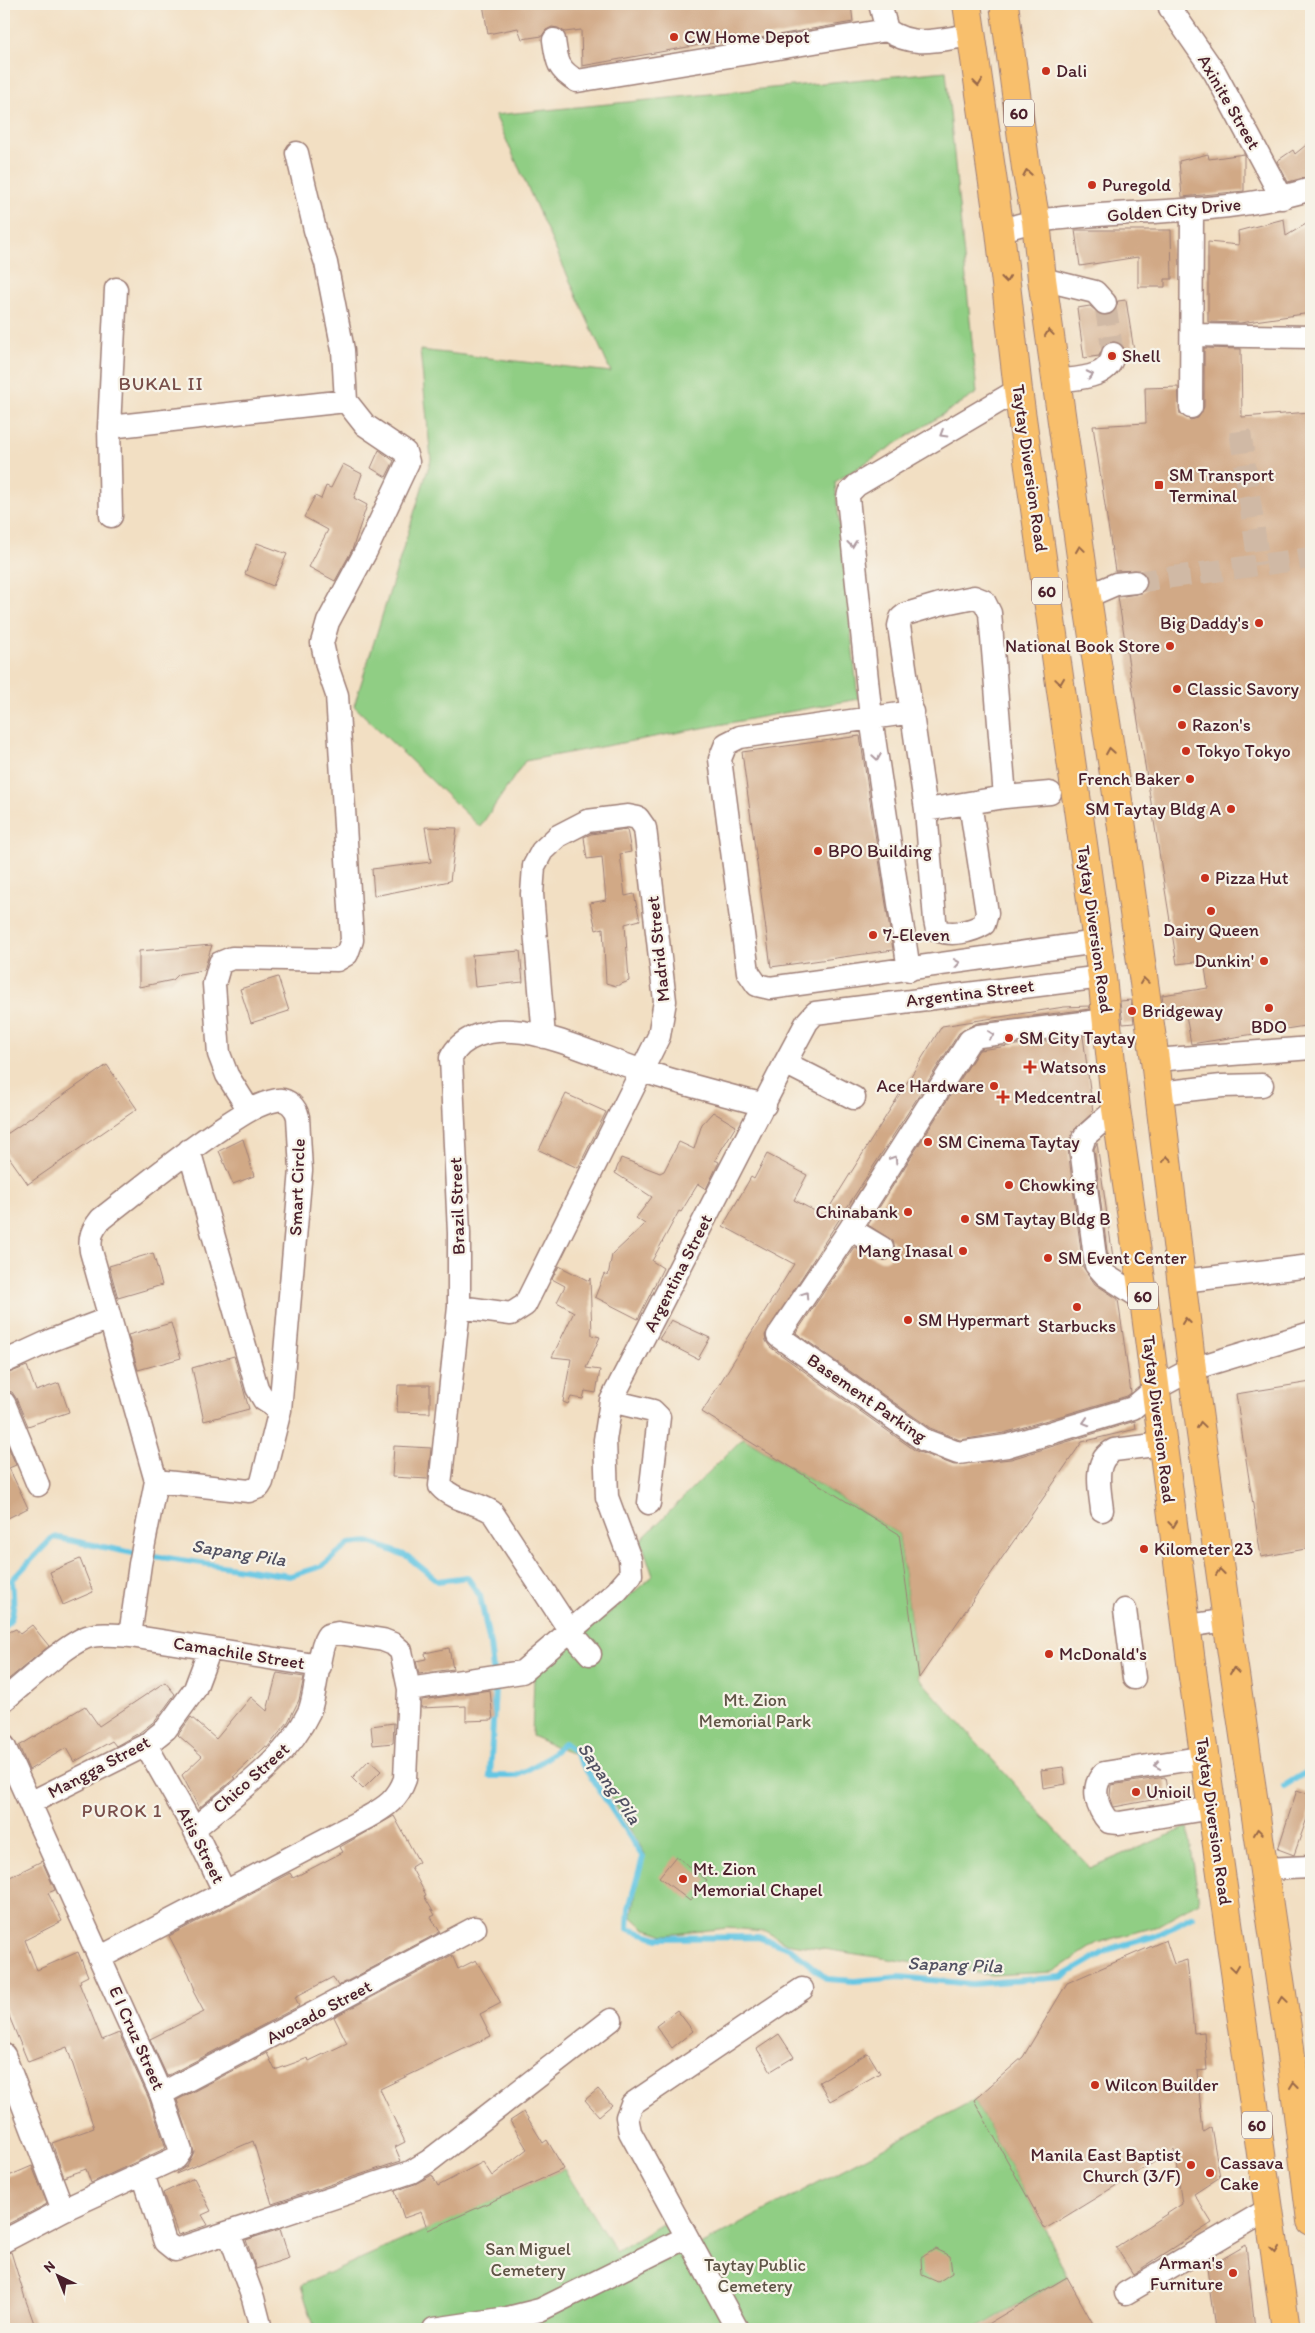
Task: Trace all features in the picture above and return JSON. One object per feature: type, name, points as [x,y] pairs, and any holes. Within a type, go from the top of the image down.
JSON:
[{"type":"main road","name":"Taytay Diversion Road","points":[[967,4],[1000,231],[1062,792],[1097,942],[1102,976],[1116,1108],[1286,2329]]},
{"type":"main road","name":"60","points":[[1004,4],[1026,168],[1036,221],[1042,279],[1085,588],[1155,1060],[1193,1376],[1310,2206]]},
{"type":"main road","points":[[1228,1920],[1270,1914]]},
{"type":"street","points":[[880,4],[887,30]]},
{"type":"street","name":"Axinite Street","points":[[1170,8],[1214,73],[1282,198]]},
{"type":"street","points":[[554,40],[557,61],[560,67],[564,73],[577,81],[700,53],[887,30],[899,38],[915,42],[971,35]]},
{"type":"street","points":[[249,1110],[227,1075],[219,1054],[214,984],[220,962],[232,958],[337,960],[348,954],[352,940],[337,695],[327,666],[322,643],[328,622],[366,551],[408,462],[404,452],[365,425],[346,401],[344,350],[326,263],[315,230],[297,152]]},
{"type":"street","name":"Golden City Drive","points":[[1000,231],[1036,221],[1192,211],[1282,198],[1311,189]]},
{"type":"street","points":[[1191,407],[1192,211]]},
{"type":"street","points":[[1042,279],[1095,292],[1105,303]]},
{"type":"street","points":[[111,516],[109,427],[116,289]]},
{"type":"street","points":[[1192,335],[1311,337]]},
{"type":"street","points":[[1056,381],[1096,374],[1110,364],[1113,354]]},
{"type":"street","points":[[909,970],[871,718],[847,503],[849,493],[857,485],[1018,390]]},
{"type":"street","points":[[109,427],[346,401]]},
{"type":"street","points":[[1085,588],[1126,583]]},
{"type":"street","points":[[970,803],[987,913],[984,924],[977,929],[946,934],[937,930],[926,810],[899,626],[901,618],[906,614],[974,597],[984,601],[990,613],[1005,797]]},
{"type":"street","points":[[913,712],[740,737],[726,744],[720,758],[748,972],[757,985],[770,988],[909,970],[1097,942]]},
{"type":"street","points":[[926,810],[1005,797],[1062,792]]},
{"type":"street","name":"Madrid Street","points":[[459,1307],[511,1314],[525,1304],[659,1036],[665,1001],[645,828],[638,818],[628,816],[588,821],[558,836],[542,852],[534,866],[532,894],[544,1037]]},
{"type":"street","name":"Argentina Street","points":[[409,1689],[481,1677],[506,1676],[522,1672],[617,1591],[631,1575],[630,1559],[607,1497],[605,1440],[611,1401],[765,1106],[785,1063],[807,1022],[815,1013],[1102,976]]},
{"type":"street","points":[[882,1248],[850,1229],[970,1040],[979,1036],[1107,1020]]},
{"type":"street","name":"Brazil Street","points":[[590,1654],[570,1631],[492,1512],[481,1505],[447,1494],[440,1486],[459,1307],[459,1234],[451,1058],[456,1048],[466,1040],[479,1035],[512,1031],[544,1037],[641,1071],[765,1106]]},
{"type":"street","points":[[1155,1060],[1311,1048]]},
{"type":"street","points":[[785,1063],[854,1098]]},
{"type":"street","points":[[1159,1093],[1222,1086],[1262,1085]]},
{"type":"street","name":"Smart Circle","points":[[278,1100],[288,1102],[296,1109],[299,1125],[301,1170],[280,1410],[262,1482],[254,1490],[156,1481],[91,1251],[92,1229],[101,1219],[189,1150],[249,1110],[278,1100]]},
{"type":"street","points":[[1116,1108],[1084,1136],[1082,1141],[1096,1265],[1105,1275],[1144,1300]]},
{"type":"street","points":[[189,1150],[257,1388],[264,1400],[280,1410]]},
{"type":"street","name":"Basement Parking","points":[[850,1229],[778,1336],[924,1440],[958,1453],[1007,1446],[1133,1408],[1156,1389]]},
{"type":"street","points":[[1182,1281],[1311,1266]]},
{"type":"street","points":[[4,1362],[52,1340],[110,1318]]},
{"type":"street","points":[[1156,1389],[1311,1333]]},
{"type":"street","points":[[611,1401],[653,1411],[658,1417],[649,1502]]},
{"type":"street","points":[[4,1403],[38,1485]]},
{"type":"street","points":[[1102,1510],[1099,1469],[1108,1453],[1114,1450],[1163,1444]]},
{"type":"street","points":[[130,1636],[142,1553],[156,1481]]},
{"type":"street","points":[[1125,1610],[1134,1678]]},
{"type":"street","points":[[1188,1626],[1227,1620]]},
{"type":"street","name":"Camachile Street","points":[[4,1700],[74,1644],[88,1637],[98,1635],[130,1636],[320,1666],[322,1644],[332,1633],[383,1640],[393,1644],[401,1651],[409,1689],[405,1779],[401,1791],[393,1801],[368,1817],[101,1958]]},
{"type":"street","name":"Mangga Street","points":[[30,1803],[146,1745],[166,1729],[195,1689],[210,1649]]},
{"type":"street","name":"Chico Street","points":[[194,1828],[271,1763],[294,1738],[309,1711],[320,1666]]},
{"type":"street","name":"Atis Street","points":[[146,1745],[194,1828],[225,1893]]},
{"type":"street","name":"E I Cruz Street","points":[[4,1746],[161,2094],[181,2151],[176,2158],[63,2210],[4,2241]]},
{"type":"street","points":[[1205,1757],[1104,1773],[1098,1779],[1095,1790],[1102,1814],[1109,1822],[1119,1823],[1212,1808]]},
{"type":"street","points":[[1263,1870],[1311,1867]]},
{"type":"street","name":"Avocado Street","points":[[161,2094],[475,1928]]},
{"type":"street","points":[[737,2329],[630,2132],[627,2117],[632,2104],[802,1988]]},
{"type":"street","points":[[143,2174],[165,2242],[175,2250],[229,2233],[411,2172],[611,2020]]},
{"type":"street","points":[[4,2055],[63,2210]]},
{"type":"street","points":[[1126,2293],[1269,2209]]},
{"type":"street","points":[[229,2233],[253,2298],[261,2329]]},
{"type":"street","points":[[434,2329],[508,2318],[540,2310],[687,2237]]},
{"type":"green space","points":[[946,71],[977,393],[835,482],[858,699],[525,761],[480,827],[354,706],[431,459],[420,350],[611,372],[495,115]]},
{"type":"green space","name":"Mt. Zion Memorial Park","points":[[743,1438],[899,1534],[919,1678],[1090,1868],[1188,1827],[1199,1902],[1155,1927],[1097,1943],[1053,1972],[991,1975],[786,1943],[765,1931],[727,1928],[665,1935],[644,1928],[632,1917],[638,1878],[645,1854],[590,1762],[532,1736],[534,1676],[653,1576],[641,1540]]},
{"type":"green space","points":[[974,2100],[1045,2229],[1067,2277],[976,2329],[315,2329],[301,2285],[564,2169],[616,2252],[667,2221],[685,2253]]},
{"type":"building","name":"CW Home Depot","points":[[483,4],[851,4],[853,22],[766,37],[699,45],[582,66],[581,30],[565,32],[552,27],[546,30],[542,36],[522,39],[518,28],[488,34]]},
{"type":"building","points":[[1311,141],[1311,176],[1288,182],[1277,161],[1293,150],[1295,154]]},
{"type":"building","points":[[1208,154],[1209,159],[1244,154],[1244,191],[1182,197],[1179,161]]},
{"type":"building","points":[[1284,219],[1286,236],[1311,221],[1311,313],[1240,323],[1208,322],[1208,242],[1239,245],[1238,231]]},
{"type":"building","points":[[1075,230],[1171,230],[1172,279],[1165,279],[1165,287],[1138,287],[1138,257],[1080,266]]},
{"type":"building","points":[[1126,300],[1134,351],[1126,352],[1122,345],[1110,341],[1104,345],[1099,356],[1084,358],[1077,308],[1090,306],[1101,315],[1107,316],[1114,312],[1118,301]]},
{"type":"building","name":"SM Taytay Bldg A","points":[[1204,348],[1241,349],[1242,417],[1311,412],[1311,1025],[1191,1044],[1186,1015],[1165,1018],[1162,995],[1208,988],[1204,961],[1177,964],[1118,597],[1142,593],[1147,588],[1148,580],[1140,570],[1115,571],[1093,426],[1146,423],[1145,388],[1178,387],[1180,414],[1190,420],[1198,418],[1204,407]]},
{"type":"building","points":[[379,450],[394,461],[386,477],[371,468]]},
{"type":"building","points":[[343,464],[362,474],[354,498],[367,505],[352,550],[335,581],[309,567],[328,530],[304,517],[315,496],[321,499],[326,486],[331,488]]},
{"type":"building","points":[[257,543],[287,554],[273,586],[245,574]]},
{"type":"building","name":"BPO Building","points":[[860,736],[893,950],[771,967],[742,752]]},
{"type":"building","points":[[425,827],[457,828],[450,881],[374,896],[372,869],[431,862]]},
{"type":"building","points":[[627,829],[631,852],[620,854],[625,896],[634,894],[640,920],[625,924],[629,981],[616,986],[606,983],[603,928],[596,930],[590,903],[606,900],[602,857],[587,859],[584,837],[591,834]]},
{"type":"building","points":[[212,945],[204,970],[179,974],[173,980],[139,987],[139,951]]},
{"type":"building","points":[[520,951],[523,982],[475,987],[472,955]]},
{"type":"building","points":[[278,977],[289,1011],[251,1023],[240,989]]},
{"type":"building","points":[[1131,1000],[1134,1023],[1123,1024],[1120,1001]]},
{"type":"building","points":[[1089,1006],[1090,1009],[977,1023],[959,1033],[765,1335],[770,1347],[916,1451],[954,1465],[1011,1459],[1135,1421],[1136,1429],[1082,1442],[919,1678],[899,1534],[702,1412],[794,1264],[723,1226],[751,1177],[754,1179],[767,1154],[807,1175],[794,1200],[824,1216],[942,1026],[1064,1007]]},
{"type":"building","points":[[1083,1036],[1093,1112],[1073,1131],[1068,1149],[1083,1267],[1095,1284],[1118,1299],[1131,1393],[1127,1396],[1004,1433],[960,1440],[930,1428],[796,1333],[854,1247],[881,1261],[888,1260],[893,1255],[895,1248],[893,1241],[868,1225],[979,1050]]},
{"type":"building","points":[[107,1065],[137,1109],[28,1184],[4,1150],[4,1136]]},
{"type":"building","points":[[566,1094],[606,1112],[578,1168],[539,1150]]},
{"type":"building","points":[[713,1112],[736,1126],[715,1160],[719,1162],[706,1189],[698,1184],[681,1212],[679,1211],[652,1261],[663,1268],[638,1319],[595,1297],[604,1274],[608,1276],[612,1255],[645,1224],[636,1218],[652,1197],[615,1173],[621,1158],[660,1173],[664,1171],[679,1142],[694,1149],[702,1124]]},
{"type":"building","points":[[243,1139],[254,1176],[233,1184],[219,1151]]},
{"type":"building","points":[[1097,1143],[1114,1265],[1108,1259],[1094,1149]]},
{"type":"building","points":[[153,1253],[162,1285],[118,1298],[109,1266]]},
{"type":"building","points":[[559,1266],[589,1281],[590,1278],[592,1335],[600,1337],[586,1368],[600,1370],[596,1393],[585,1391],[583,1399],[571,1397],[568,1404],[563,1402],[571,1359],[552,1357],[574,1312],[557,1302],[565,1286],[552,1279]]},
{"type":"building","points":[[671,1320],[710,1338],[698,1359],[659,1339]]},
{"type":"building","points":[[171,1323],[181,1358],[138,1370],[128,1335]]},
{"type":"building","points":[[234,1356],[249,1409],[204,1421],[192,1368]]},
{"type":"building","points":[[27,1366],[36,1391],[59,1383],[69,1412],[28,1426],[12,1392],[4,1390],[4,1375]]},
{"type":"building","points":[[1311,1382],[1311,1548],[1261,1557],[1236,1394]]},
{"type":"building","points":[[398,1385],[430,1385],[430,1413],[397,1412]]},
{"type":"building","points":[[4,1437],[16,1465],[9,1468],[28,1508],[4,1520]]},
{"type":"building","points":[[394,1446],[431,1448],[428,1479],[392,1477]]},
{"type":"building","points":[[80,1559],[93,1592],[63,1605],[50,1572]]},
{"type":"building","points":[[32,1625],[49,1646],[4,1683],[4,1634],[16,1629],[20,1634]]},
{"type":"building","points":[[449,1648],[453,1669],[419,1674],[416,1661],[426,1659],[425,1653]]},
{"type":"building","points":[[277,1673],[304,1677],[299,1700],[288,1722],[267,1748],[265,1747],[233,1777],[235,1778],[199,1808],[182,1775],[202,1756],[178,1735],[191,1717],[216,1739],[251,1697],[267,1711]]},
{"type":"building","points":[[165,1682],[175,1694],[156,1720],[139,1733],[116,1746],[112,1741],[74,1762],[66,1748],[29,1770],[19,1746],[85,1706],[99,1726]]},
{"type":"building","points":[[490,1690],[493,1720],[466,1721],[466,1706],[421,1708],[422,1700]]},
{"type":"building","points":[[394,1723],[393,1743],[373,1745],[371,1726]]},
{"type":"building","points":[[369,1760],[381,1771],[363,1789],[352,1778]]},
{"type":"building","points":[[1063,1767],[1066,1784],[1043,1788],[1041,1770]]},
{"type":"building","name":"Unioil","points":[[1165,1777],[1168,1797],[1114,1807],[1110,1796],[1111,1785]]},
{"type":"building","points":[[1297,1790],[1311,1795],[1311,1807],[1294,1855],[1278,1849]]},
{"type":"building","points":[[394,1816],[419,1862],[411,1867],[435,1915],[431,1917],[440,1932],[338,1986],[333,1977],[295,1997],[299,2006],[167,2076],[150,2039],[204,2012],[193,1991],[195,1990],[189,1974],[169,1936],[290,1873],[293,1878],[343,1852],[340,1847]]},
{"type":"building","name":"Mt. Zion Memorial Chapel","points":[[676,1856],[707,1880],[690,1901],[659,1877]]},
{"type":"building","points":[[42,1861],[55,1890],[48,1893],[62,1921],[25,1940],[37,1970],[78,1952],[88,1976],[80,1980],[81,1982],[79,1983],[102,2040],[119,2033],[149,2099],[166,2148],[91,2183],[86,2169],[64,2177],[52,2143],[94,2128],[67,2047],[28,2062],[4,2004],[4,1880]]},
{"type":"building","name":"Wilcon Builder","points":[[1166,1940],[1174,1964],[1187,1960],[1194,2033],[1204,2032],[1207,2070],[1197,2071],[1203,2132],[1211,2127],[1220,2177],[1194,2194],[1212,2223],[1133,2274],[1116,2247],[1182,2204],[1174,2150],[1045,2229],[974,2100],[1023,2057],[1067,1983]]},
{"type":"building","points":[[452,1955],[458,1969],[476,1960],[501,2003],[480,2014],[491,2036],[380,2089],[405,2142],[395,2147],[401,2161],[272,2204],[253,2141],[176,2174],[187,2166],[194,2152],[177,2100],[267,2053],[275,2070],[308,2058],[309,2061],[347,2043],[334,2017]]},
{"type":"building","points":[[677,2010],[693,2031],[672,2048],[656,2026]]},
{"type":"building","points":[[779,2034],[794,2057],[771,2071],[757,2049]]},
{"type":"building","points":[[868,2053],[880,2073],[830,2101],[819,2082]]},
{"type":"building","points":[[598,2089],[612,2105],[599,2116],[585,2100]]},
{"type":"building","points":[[524,2112],[543,2143],[547,2140],[564,2169],[428,2230],[421,2212],[404,2218],[395,2191],[415,2184],[432,2175],[438,2186],[483,2162],[492,2176],[527,2149],[510,2121]]},
{"type":"building","points":[[32,2166],[47,2204],[4,2226],[4,2178]]},
{"type":"building","points":[[194,2178],[211,2211],[202,2215],[208,2225],[178,2235],[163,2193]]},
{"type":"building","points":[[280,2229],[289,2258],[256,2269],[246,2240]]},
{"type":"building","points":[[1246,2245],[1255,2329],[1215,2329],[1207,2268]]},
{"type":"building","points":[[935,2249],[950,2256],[952,2273],[938,2282],[922,2275],[921,2258]]},
{"type":"building","points":[[11,2252],[36,2329],[4,2329],[4,2254]]},
{"type":"building","points":[[1067,2277],[1096,2329],[979,2329]]},
{"type":"waterway","name":"Sapang Pila","points":[[4,1628],[13,1612],[12,1580],[53,1537],[133,1553],[290,1576],[322,1566],[349,1544],[369,1542],[407,1556],[438,1581],[467,1577],[480,1596],[490,1644],[495,1688],[490,1776],[516,1776],[543,1761],[564,1743],[574,1751],[643,1857],[629,1908],[628,1929],[658,1938],[758,1937],[791,1949],[827,1979],[854,1981],[900,1977],[972,1984],[1062,1977],[1110,1949],[1155,1936],[1192,1917]]},
{"type":"waterway","name":"Sapang Pila","points":[[1284,1786],[1311,1769]]},
{"type":"tunnel","points":[[1105,303],[1113,354]]},
{"type":"tunnel","points":[[1240,431],[1259,565]]},
{"type":"tunnel","points":[[1135,582],[1311,558]]},
{"type":"place","name":"CW Home Depot","points":[[674,37]]},
{"type":"place","name":"Dali","points":[[1046,71]]},
{"type":"place","name":"Puregold","points":[[1092,185]]},
{"type":"place","name":"Shell","points":[[1112,356]]},
{"type":"place","name":"SM Transport Terminal","points":[[1159,485]]},
{"type":"place","name":"Big Daddy's","points":[[1259,623]]},
{"type":"place","name":"National Book Store","points":[[1170,646]]},
{"type":"place","name":"Classic Savory","points":[[1177,689]]},
{"type":"place","name":"Razon's","points":[[1182,725]]},
{"type":"place","name":"Tokyo Tokyo","points":[[1186,751]]},
{"type":"place","name":"French Baker","points":[[1190,779]]},
{"type":"place","name":"SM Taytay Bldg A","points":[[1231,809]]},
{"type":"place","name":"BPO Building","points":[[818,851]]},
{"type":"place","name":"Pizza Hut","points":[[1205,878]]},
{"type":"place","name":"Dairy Queen","points":[[1211,911]]},
{"type":"place","name":"7-Eleven","points":[[873,935]]},
{"type":"place","name":"Dunkin'","points":[[1264,961]]},
{"type":"place","name":"BDO","points":[[1269,1008]]},
{"type":"place","name":"Bridgeway","points":[[1132,1011]]},
{"type":"place","name":"SM City Taytay","points":[[1009,1038]]},
{"type":"place","name":"Watsons","points":[[1030,1067]]},
{"type":"place","name":"Ace Hardware","points":[[994,1086]]},
{"type":"place","name":"Medcentral","points":[[1003,1097]]},
{"type":"place","name":"SM Cinema Taytay","points":[[928,1142]]},
{"type":"place","name":"Chowking","points":[[1009,1185]]},
{"type":"place","name":"Chinabank","points":[[908,1212]]},
{"type":"place","name":"SM Taytay Bldg B","points":[[965,1219]]},
{"type":"place","name":"Mang Inasal","points":[[963,1251]]},
{"type":"place","name":"SM Event Center","points":[[1048,1258]]},
{"type":"place","name":"Starbucks","points":[[1077,1307]]},
{"type":"place","name":"SM Hypermart","points":[[908,1320]]},
{"type":"place","name":"Kilometer 23","points":[[1144,1549]]},
{"type":"place","name":"McDonald's","points":[[1049,1654]]},
{"type":"place","name":"Unioil","points":[[1136,1792]]},
{"type":"place","name":"Mt. Zion Memorial Chapel","points":[[683,1879]]},
{"type":"place","name":"Wilcon Builder","points":[[1095,2085]]},
{"type":"place","name":"Manila East Baptist Church (3/F)","points":[[1191,2165]]},
{"type":"place","name":"Cassava Cake","points":[[1210,2173]]},
{"type":"place","name":"Arman's Furniture","points":[[1233,2273]]},
{"type":"district","name":"BUKAL II","points":[[161,383]]},
{"type":"district","name":"PUROK 1","points":[[122,1810]]},
{"type":"park label","name":"San Miguel Cemetery","points":[[528,2259]]},
{"type":"park label","name":"Taytay Public Cemetery","points":[[755,2275]]}]
